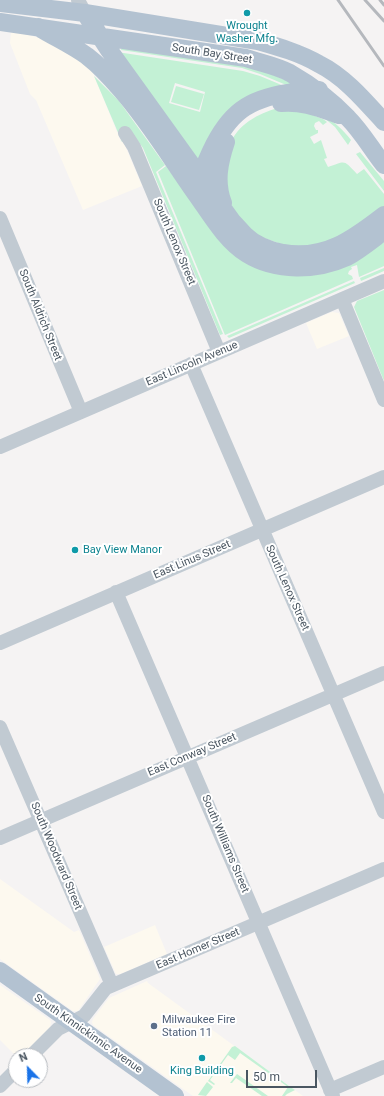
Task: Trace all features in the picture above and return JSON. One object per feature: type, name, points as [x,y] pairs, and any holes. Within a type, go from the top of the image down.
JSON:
[{"type":"main road","name":"South Bay Street","points":[[0,2],[81,6],[258,41],[284,48],[321,64],[360,95],[384,122]]},
{"type":"main road","points":[[81,6],[100,37],[200,176],[245,235],[264,255],[290,268],[311,267],[331,263],[347,256],[363,247],[384,231]]},
{"type":"main road","name":"South Bay Street","points":[[0,22],[246,58],[289,73],[315,90],[349,119],[384,165]]},
{"type":"main road","points":[[38,27],[88,56],[106,72],[123,92],[229,239],[248,254],[264,255],[274,251],[307,255],[320,253],[334,248],[350,239],[384,215]]},
{"type":"main road","points":[[200,200],[200,176],[218,136],[239,112],[253,102],[270,96],[315,90],[337,90],[360,95]]},
{"type":"main road","points":[[226,211],[218,184],[218,167],[226,140],[236,127],[248,116],[273,104],[288,102],[315,106],[349,119]]},
{"type":"main road","name":"South Kinnickinnic Avenue","points":[[0,971],[175,1096]]},
{"type":"street","name":"South Lenox Street","points":[[126,133],[134,147],[219,352]]},
{"type":"street","name":"South Aldrich Street","points":[[0,218],[81,412]]},
{"type":"street","name":"East Lincoln Avenue","points":[[0,447],[384,281]]},
{"type":"street","points":[[342,299],[384,400]]},
{"type":"street","name":"South Lenox Street","points":[[191,364],[384,812]]},
{"type":"street","name":"East Linus Street","points":[[0,643],[384,477]]},
{"type":"street","name":"South Williams Street","points":[[116,592],[331,1093]]},
{"type":"street","name":"East Conway Street","points":[[0,838],[384,673]]},
{"type":"street","name":"South Woodward Street","points":[[0,727],[112,986]]},
{"type":"street","name":"East Homer Street","points":[[39,1048],[58,1029],[84,1016],[106,988],[259,924],[384,869]]},
{"type":"street","points":[[331,1093],[384,1066]]},
{"type":"street","points":[[0,1086],[8,1078]]},
{"type":"shaded area","points":[[11,32],[47,40],[91,68],[121,142],[123,141],[142,186],[83,210],[36,100],[30,94],[10,43]]},
{"type":"shaded area","points":[[332,312],[339,313],[349,336],[317,349],[306,323]]},
{"type":"shaded area","points":[[0,879],[74,932],[79,930],[100,979],[78,1011],[73,1011],[0,959]]},
{"type":"shaded area","points":[[155,925],[167,954],[120,974],[116,974],[104,947]]},
{"type":"shaded area","points":[[147,981],[303,1096],[193,1096],[93,1025],[93,1019],[109,998]]},
{"type":"shaded area","points":[[0,985],[51,1022],[50,1027],[29,1048],[8,1048],[0,1040]]},
{"type":"green space","points":[[122,47],[260,69],[294,84],[291,87],[242,68],[121,50]]},
{"type":"green space","points":[[117,52],[243,71],[284,86],[270,90],[200,163]],"holes":[[[175,83],[205,92],[200,112],[169,103]]]},
{"type":"green space","points":[[94,76],[119,101],[165,165],[156,172],[223,334],[220,335],[143,148],[129,129],[122,142]]},
{"type":"green space","points":[[176,86],[204,94],[199,110],[171,102]]},
{"type":"green space","points":[[282,107],[292,107],[327,122],[323,125],[319,121],[315,123],[314,126],[316,130],[318,130],[318,133],[310,137],[314,144],[321,140],[327,158],[324,159],[328,167],[338,163],[344,163],[357,174],[364,169],[384,194],[384,266],[359,277],[357,265],[351,267],[352,269],[348,274],[352,276],[353,279],[225,335],[158,172],[166,166],[217,237],[281,244],[260,236],[248,229],[241,221],[230,203],[225,192],[224,184],[230,145],[235,135],[252,119]]},
{"type":"green space","points":[[323,117],[335,124],[345,133],[351,140],[348,145],[335,127]]},
{"type":"green space","points":[[360,152],[384,181],[384,191],[356,154]]},
{"type":"green space","points":[[384,268],[384,271],[361,281],[360,278]]},
{"type":"green space","points":[[354,281],[355,283],[229,338],[227,336]]},
{"type":"green space","points":[[384,290],[384,381],[354,307],[357,301]]},
{"type":"green space","points":[[235,1046],[295,1090],[285,1096],[282,1096],[288,1087],[240,1053],[235,1060],[228,1055],[210,1080],[215,1084],[214,1085],[208,1081],[232,1047]]},
{"type":"green space","points":[[237,1074],[268,1096],[262,1096],[236,1078],[232,1083],[230,1083]]},
{"type":"green space","points":[[207,1082],[213,1087],[206,1096],[198,1095]]},
{"type":"railway","points":[[338,0],[384,66]]},
{"type":"railway","points":[[365,0],[384,21]]},
{"type":"railway","points":[[380,0],[384,5]]},
{"type":"place","name":"Wrought Washer Mfg.","points":[[247,13]]},
{"type":"place","name":"Bay View Manor","points":[[75,550]]},
{"type":"place","name":"Milwaukee Fire Station 11","points":[[154,1026]]},
{"type":"place","name":"King Building","points":[[202,1058]]}]
